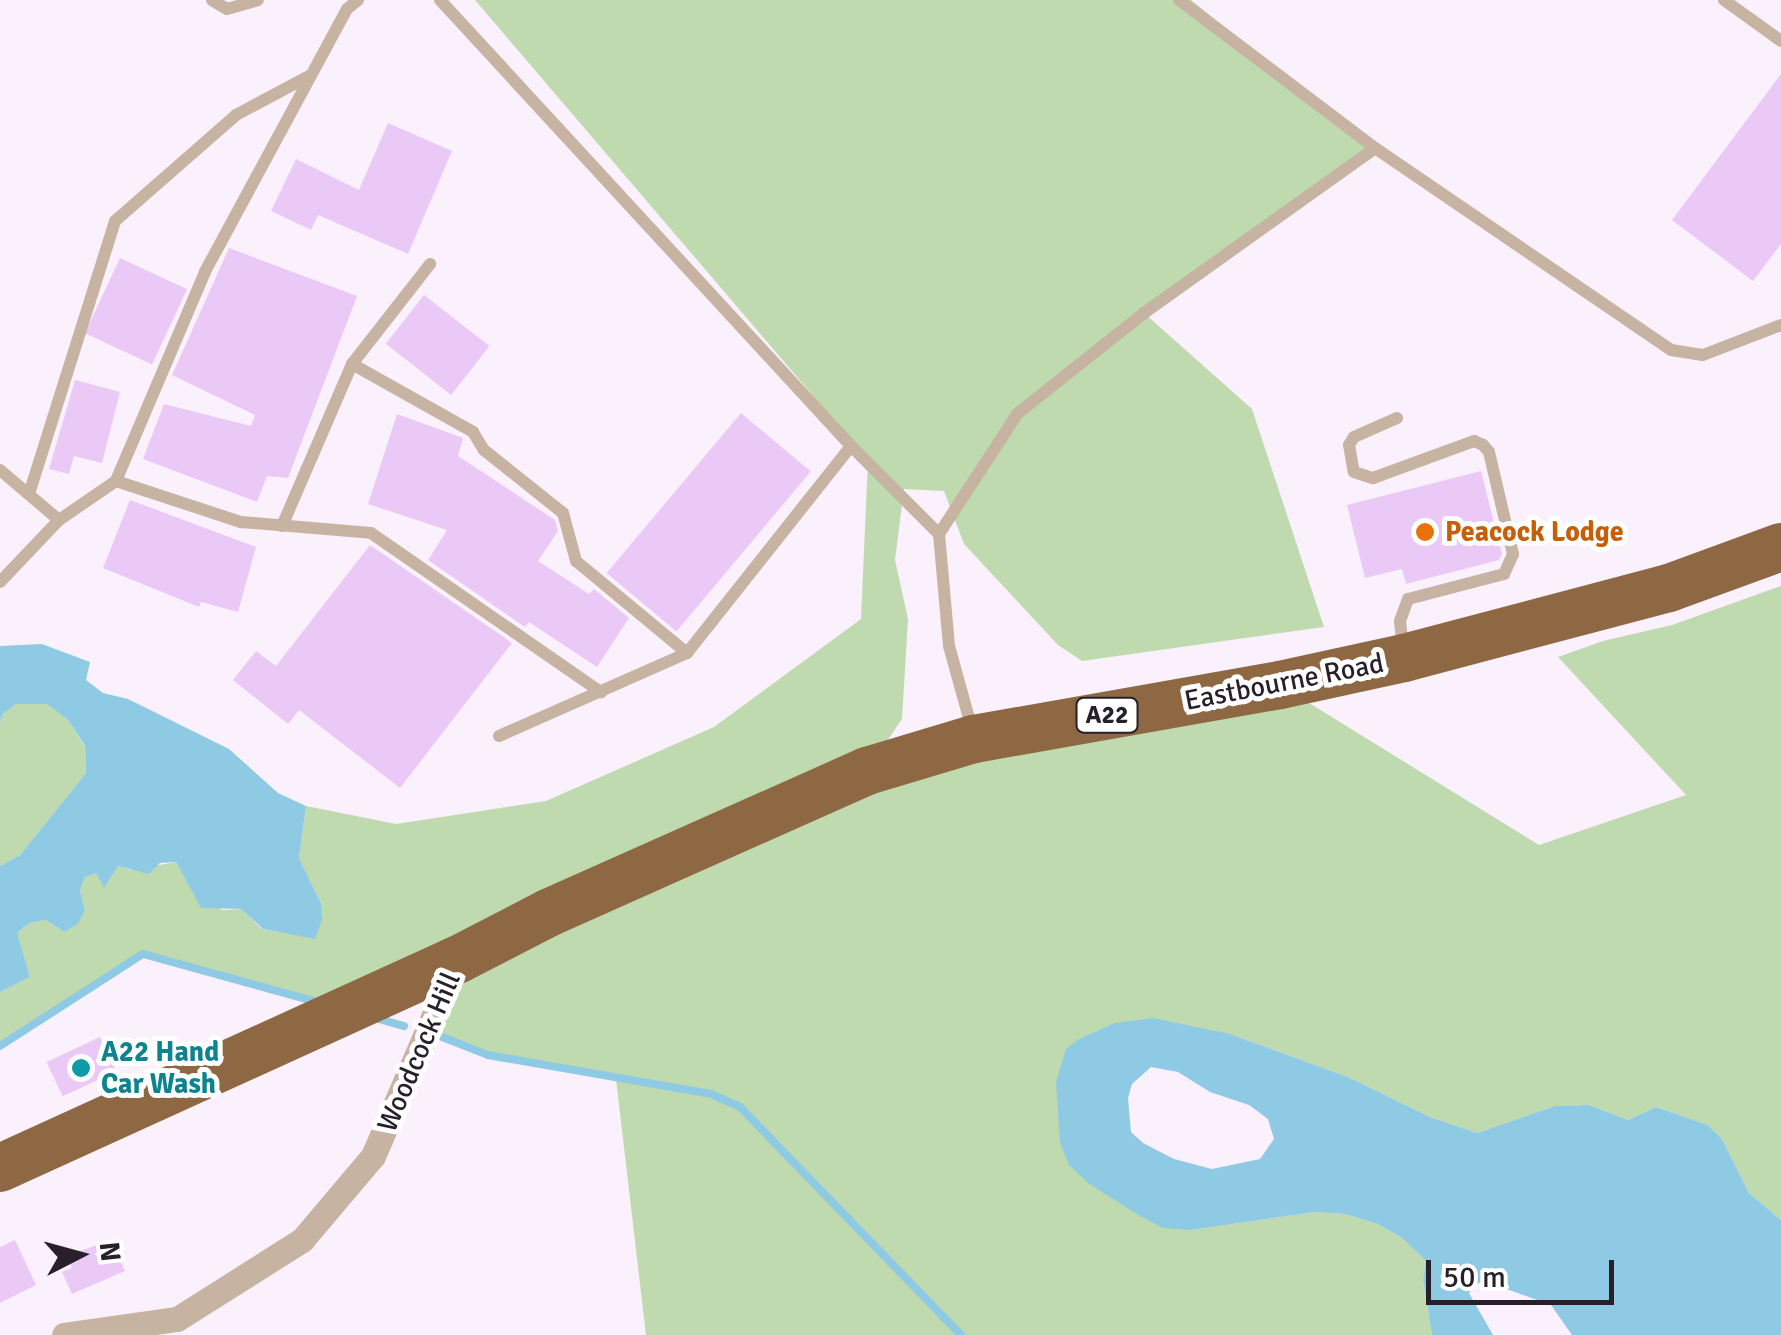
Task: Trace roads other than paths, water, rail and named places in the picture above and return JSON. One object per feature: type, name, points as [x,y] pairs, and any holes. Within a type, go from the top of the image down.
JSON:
[{"type":"highway","name":"Eastbourne Road","points":[[459,959],[548,913],[867,771],[974,738],[1280,685],[1404,658],[1669,588],[1781,547]]},
{"type":"highway","name":"Woodcock Hill","points":[[0,1168],[459,959]]},
{"type":"street","name":"Woodcock Hill","points":[[64,1335],[181,1327],[302,1240],[374,1156],[459,959]]},
{"type":"lane","points":[[212,0],[227,9],[258,0]]},
{"type":"lane","points":[[0,582],[60,520],[116,482],[205,272],[347,9],[358,0]]},
{"type":"lane","points":[[440,0],[851,446],[940,534]]},
{"type":"lane","points":[[1179,0],[1375,148],[1671,350],[1702,355],[1781,325]]},
{"type":"lane","points":[[1724,0],[1781,41]]},
{"type":"lane","points":[[29,494],[115,221],[236,114],[312,75]]},
{"type":"lane","points":[[974,738],[949,646],[940,534],[1018,413],[1144,314],[1375,148]]},
{"type":"lane","points":[[282,526],[352,364],[430,264]]},
{"type":"lane","points":[[352,364],[473,432],[484,450],[562,513],[576,561],[687,653]]},
{"type":"lane","points":[[1397,418],[1354,437],[1349,445],[1354,472],[1372,478],[1474,441],[1483,445],[1513,554],[1504,574],[1408,599],[1400,621],[1404,658]]},
{"type":"lane","points":[[499,736],[687,653],[851,446]]},
{"type":"lane","points":[[0,470],[60,520]]},
{"type":"lane","points":[[116,482],[241,522],[372,534],[600,692]]},
{"type":"water","points":[[42,644],[90,662],[86,680],[103,693],[128,699],[229,749],[278,793],[306,806],[299,858],[321,903],[322,920],[315,939],[263,929],[241,909],[201,908],[176,862],[160,863],[149,874],[118,866],[104,888],[96,873],[85,877],[80,891],[85,910],[78,924],[64,932],[46,920],[29,923],[17,933],[30,977],[0,992],[0,866],[20,855],[86,773],[85,746],[69,721],[47,704],[16,704],[2,715],[0,723],[0,646]]},
{"type":"water","points":[[1153,1018],[1230,1034],[1348,1077],[1430,1117],[1477,1133],[1555,1106],[1589,1105],[1628,1120],[1656,1107],[1708,1125],[1722,1139],[1749,1193],[1781,1220],[1781,1335],[1572,1335],[1551,1305],[1484,1281],[1474,1285],[1469,1293],[1493,1335],[1432,1335],[1423,1280],[1426,1261],[1402,1238],[1378,1224],[1345,1214],[1314,1212],[1191,1230],[1163,1228],[1088,1183],[1069,1165],[1060,1143],[1056,1082],[1066,1049],[1115,1023]],"holes":[[[1151,1067],[1178,1072],[1210,1092],[1249,1105],[1268,1119],[1274,1139],[1260,1159],[1212,1169],[1174,1159],[1131,1132],[1128,1098],[1132,1084]]]},
{"type":"waterway","points":[[0,1046],[143,954],[317,1002]]},
{"type":"waterway","points":[[379,1019],[404,1026]]},
{"type":"waterway","points":[[442,1037],[488,1055],[711,1094],[740,1107],[961,1335]]},
{"type":"place","name":"Peacock Lodge","points":[[1425,532]]},
{"type":"place","name":"A22 Hand Car Wash","points":[[81,1068]]}]
